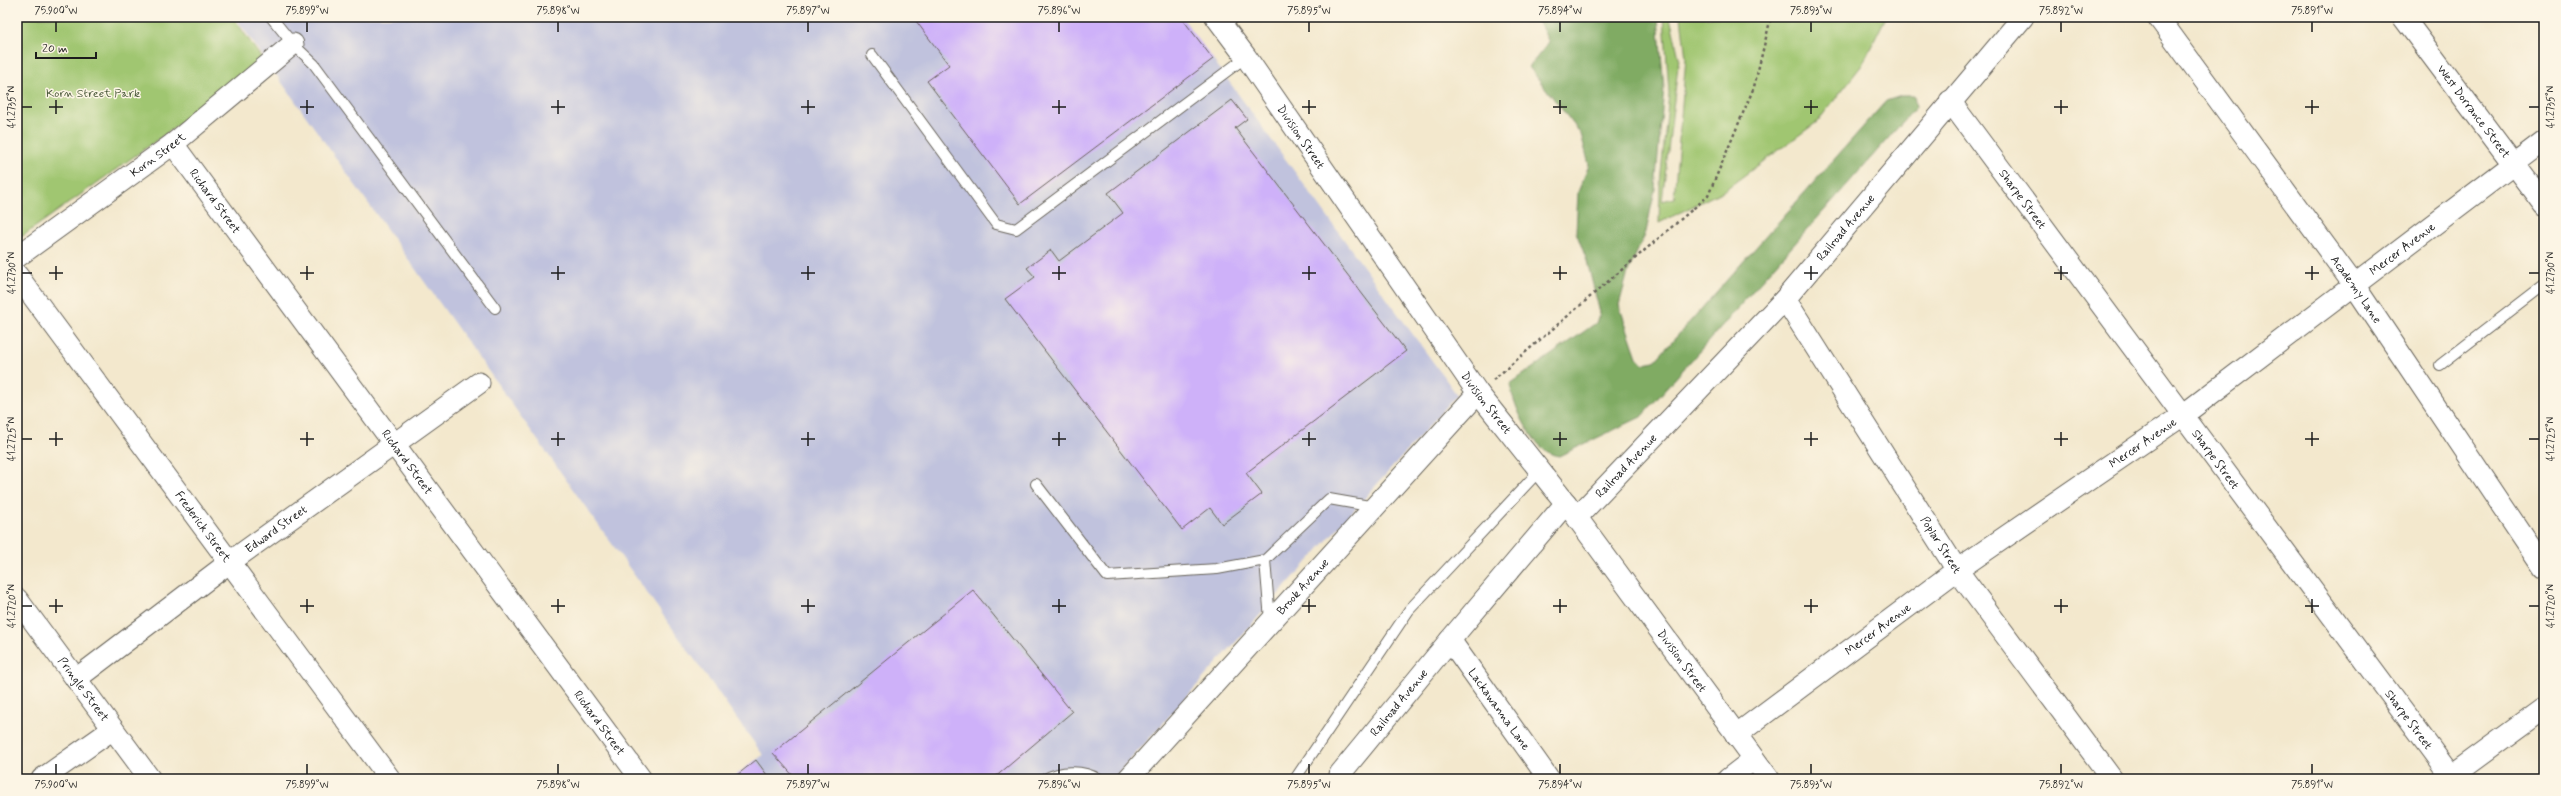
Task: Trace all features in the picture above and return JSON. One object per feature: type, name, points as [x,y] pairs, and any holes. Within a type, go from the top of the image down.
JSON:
[{"type":"street","name":"Railroad Avenue","points":[[1342,777],[1450,640],[1571,510],[1785,299],[1950,101],[2023,17]]},
{"type":"street","name":"Academy Lane","points":[[2158,17],[2354,285],[2544,568]]},
{"type":"street","name":"West Dorrance Street","points":[[2403,17],[2544,205]]},
{"type":"street","name":"Division Street","points":[[1224,20],[1246,57],[1478,393],[1571,510],[1769,779]]},
{"type":"street","name":"Korn Street","points":[[17,257],[173,144],[293,44]]},
{"type":"street","name":"Sharpe Street","points":[[1950,101],[2450,778]]},
{"type":"street","name":"Mercer Avenue","points":[[1736,735],[1957,570],[2183,415],[2544,141]]},
{"type":"street","name":"Richard Street","points":[[173,144],[641,779]]},
{"type":"street","name":"Frederick Street","points":[[17,274],[390,779]]},
{"type":"street","name":"Poplar Street","points":[[1785,299],[1957,570],[2112,779]]},
{"type":"street","name":"Edward Street","points":[[76,679],[230,562],[479,383]]},
{"type":"street","name":"Brook Avenue","points":[[1128,779],[1478,393]]},
{"type":"street","name":"Pringle Street","points":[[17,599],[150,779]]},
{"type":"street","name":"Lackawanna Lane","points":[[1450,640],[1549,779]]},
{"type":"street","points":[[2450,778],[2544,708]]},
{"type":"street","points":[[42,779],[113,729]]},
{"type":"street","points":[[1728,779],[1754,759]]},
{"type":"lane","points":[[271,17],[293,44],[314,64],[495,308]]},
{"type":"lane","points":[[872,55],[996,224],[1016,229],[1246,57]]},
{"type":"lane","points":[[2440,365],[2544,285]]},
{"type":"lane","points":[[1295,779],[1409,610],[1540,470]]},
{"type":"lane","points":[[1036,484],[1107,576],[1217,569],[1265,560],[1329,499],[1375,507]]},
{"type":"lane","points":[[1265,560],[1271,622]]},
{"type":"lane","points":[[1045,779],[1062,772],[1076,772],[1098,779]]},
{"type":"path","points":[[1478,393],[1708,196],[1754,87],[1771,17]]},
{"type":"shaded area","points":[[235,17],[1182,17],[1457,395],[1113,779],[731,779],[763,755]]},
{"type":"green space","name":"Korn Street Park","points":[[17,17],[233,17],[265,63],[17,240]]},
{"type":"green space","points":[[1536,17],[1658,18],[1664,88],[1655,189],[1646,232],[1628,272],[1619,305],[1637,357],[1643,364],[1654,362],[1886,101],[1901,96],[1914,96],[1916,107],[1641,417],[1559,456],[1550,453],[1541,447],[1533,438],[1515,404],[1510,384],[1596,323],[1600,313],[1587,261],[1576,232],[1578,192],[1589,165],[1581,134],[1529,67],[1549,42]]},
{"type":"green space","points":[[1664,17],[1670,17],[1679,58],[1662,201],[1674,198],[1686,58],[1681,17],[1886,17],[1862,65],[1817,122],[1723,191],[1659,223],[1660,183],[1669,93]]},
{"type":"building","points":[[913,17],[1181,17],[1213,59],[1020,204],[927,81],[949,65]]},
{"type":"building","points":[[1232,100],[1247,119],[1235,128],[1406,351],[1246,473],[1262,494],[1222,524],[1210,508],[1182,530],[1005,299],[1035,277],[1027,268],[1051,250],[1059,261],[1123,213],[1108,193]]},
{"type":"building","points":[[973,590],[1072,712],[993,779],[796,779],[773,753]]},
{"type":"building","points":[[756,760],[770,779],[732,779]]}]
